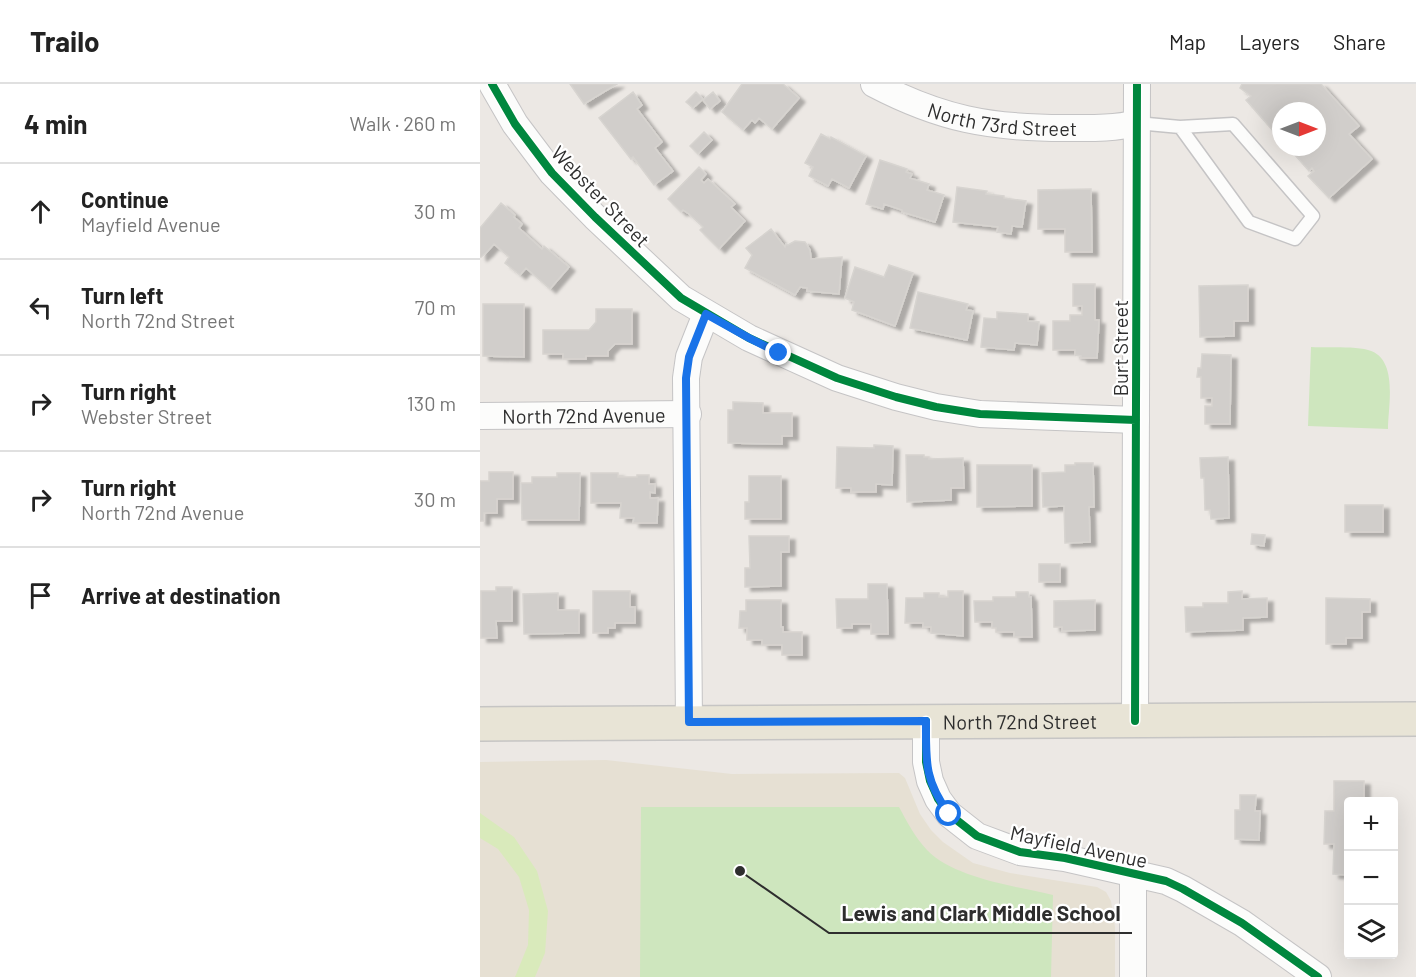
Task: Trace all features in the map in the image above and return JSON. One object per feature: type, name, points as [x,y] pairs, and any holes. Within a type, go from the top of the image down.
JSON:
[{"type":"main road","name":"North 72nd Street","points":[[480,724],[1416,719]]},
{"type":"street","name":"Webster Street","points":[[492,84],[515,124],[552,173],[681,298],[706,314]]},
{"type":"street","name":"North 73rd Street","points":[[874,84],[904,100],[943,114],[987,124],[1023,128],[1114,128],[1137,123]]},
{"type":"street","name":"Burt Street","points":[[1135,721],[1137,84]]},
{"type":"street","points":[[689,722],[686,378],[689,357],[706,314],[779,353],[837,378],[936,407],[980,414],[1136,420]]},
{"type":"street","name":"North 72nd Avenue","points":[[480,416],[688,414]]},
{"type":"street","name":"Mayfield Avenue","points":[[926,721],[926,762],[930,781],[938,799],[949,814],[977,836],[1020,852],[1065,858],[1166,881],[1183,888],[1242,923],[1318,977]]},
{"type":"street","points":[[1133,874],[1133,977]]},
{"type":"lane","points":[[1137,123],[1180,127],[1233,124],[1313,216],[1295,239],[1249,222],[1180,127]]},
{"type":"shaded area","points":[[606,760],[732,774],[899,773],[905,778],[920,814],[931,830],[943,842],[973,863],[1010,873],[1097,887],[1106,892],[1111,901],[1115,927],[1115,977],[480,977],[480,762]]},
{"type":"green space","points":[[1311,347],[1362,349],[1378,355],[1384,362],[1390,384],[1388,429],[1308,426]]},
{"type":"green space","points":[[641,807],[899,807],[927,850],[953,868],[986,880],[1053,895],[1051,977],[640,977]]},
{"type":"green space","points":[[480,813],[514,837],[537,871],[548,911],[545,953],[535,977],[515,977],[528,945],[529,910],[519,877],[498,849],[480,838]]},
{"type":"building","points":[[570,84],[617,84],[584,104]]},
{"type":"building","points":[[742,84],[783,84],[799,98],[772,129],[759,118],[755,123],[752,120],[743,130],[722,112]]},
{"type":"building","points":[[1242,84],[1321,84],[1359,126],[1349,134],[1372,159],[1329,198],[1308,176],[1314,171],[1312,168],[1309,171],[1296,156],[1326,156],[1326,102],[1272,102],[1272,130],[1246,100],[1251,96],[1240,88]]},
{"type":"building","points":[[633,92],[642,105],[637,109],[662,142],[655,148],[673,171],[654,185],[599,118]]},
{"type":"building","points":[[696,92],[703,99],[693,108],[686,102]]},
{"type":"building","points":[[713,92],[720,101],[710,109],[703,100]]},
{"type":"building","points":[[704,132],[712,140],[698,154],[690,146]]},
{"type":"building","points":[[821,134],[866,156],[849,188],[832,179],[828,186],[809,176],[813,167],[805,163]]},
{"type":"building","points":[[880,160],[907,169],[906,172],[912,174],[910,178],[929,184],[927,190],[944,195],[935,222],[884,204],[883,209],[866,204]]},
{"type":"building","points":[[699,167],[706,174],[701,180],[704,183],[708,179],[735,204],[731,207],[745,221],[719,249],[700,230],[703,227],[689,214],[683,210],[681,212],[668,199]]},
{"type":"building","points":[[957,187],[987,191],[986,194],[1026,201],[1022,227],[1012,226],[1011,234],[997,232],[998,227],[953,222]]},
{"type":"building","points":[[1091,189],[1092,252],[1065,252],[1065,229],[1038,229],[1038,190]]},
{"type":"building","points":[[501,203],[522,224],[519,228],[542,249],[544,246],[569,267],[550,289],[526,268],[520,275],[505,263],[509,257],[494,244],[481,257],[480,228]]},
{"type":"building","points":[[771,229],[785,247],[786,244],[795,241],[805,242],[810,250],[811,259],[842,257],[839,294],[807,291],[807,288],[800,287],[795,295],[745,268],[752,255],[746,248]]},
{"type":"building","points":[[889,265],[913,273],[895,326],[852,310],[854,302],[845,298],[855,267],[884,277]]},
{"type":"building","points":[[1073,284],[1095,284],[1095,320],[1099,320],[1097,358],[1081,358],[1075,355],[1075,350],[1053,350],[1053,321],[1070,321],[1070,315],[1082,315],[1082,306],[1073,306]]},
{"type":"building","points":[[1248,285],[1248,321],[1234,321],[1234,336],[1200,337],[1199,286]]},
{"type":"building","points":[[918,292],[968,304],[966,310],[973,311],[967,340],[910,328]]},
{"type":"building","points":[[483,304],[524,304],[524,357],[483,356]]},
{"type":"building","points":[[596,309],[632,309],[632,344],[615,344],[608,351],[608,356],[586,356],[586,359],[563,359],[563,354],[543,354],[543,330],[589,330],[596,322]]},
{"type":"building","points":[[997,312],[1028,314],[1028,321],[1039,322],[1037,345],[1015,343],[1014,350],[981,347],[984,318],[997,319]]},
{"type":"building","points":[[1202,354],[1231,355],[1230,424],[1205,424],[1205,406],[1212,406],[1212,398],[1201,398],[1201,377],[1197,377],[1198,368],[1201,368]]},
{"type":"building","points":[[733,402],[763,403],[763,413],[792,413],[792,436],[782,436],[782,444],[728,443],[728,410],[733,410]]},
{"type":"building","points":[[874,445],[893,446],[892,485],[876,484],[876,492],[851,492],[851,488],[836,488],[837,447],[874,448]]},
{"type":"building","points":[[906,455],[924,455],[929,459],[963,458],[964,488],[951,488],[951,500],[907,502]]},
{"type":"building","points":[[1228,457],[1229,518],[1211,519],[1210,510],[1205,510],[1204,478],[1201,478],[1200,458]]},
{"type":"building","points":[[1075,463],[1093,463],[1094,507],[1089,507],[1090,542],[1065,543],[1064,506],[1043,507],[1042,473],[1065,472],[1065,465],[1075,465]]},
{"type":"building","points":[[977,465],[1032,465],[1032,506],[977,507]]},
{"type":"building","points":[[489,472],[513,472],[513,499],[497,499],[497,513],[484,513],[484,521],[480,521],[480,481],[489,481]]},
{"type":"building","points":[[557,473],[580,473],[579,520],[522,520],[521,483],[532,483],[532,477],[557,477]]},
{"type":"building","points":[[591,473],[618,473],[618,477],[649,475],[649,484],[655,484],[655,493],[650,492],[650,498],[658,498],[657,523],[633,523],[634,518],[620,518],[621,503],[591,503]]},
{"type":"building","points":[[749,476],[781,476],[781,519],[745,519],[745,502],[749,502]]},
{"type":"building","points":[[1345,505],[1383,505],[1383,532],[1345,532]]},
{"type":"building","points":[[1252,534],[1265,535],[1264,546],[1251,544]]},
{"type":"building","points":[[749,536],[789,536],[789,552],[781,552],[781,586],[745,587],[745,568],[750,568]]},
{"type":"building","points":[[1039,564],[1060,564],[1060,582],[1039,582]]},
{"type":"building","points":[[868,584],[887,584],[888,634],[871,634],[871,624],[852,624],[852,628],[837,628],[836,599],[868,599]]},
{"type":"building","points":[[496,587],[512,587],[512,621],[496,621],[497,638],[481,638],[481,591],[496,591]]},
{"type":"building","points":[[593,591],[630,591],[630,607],[635,607],[635,623],[615,623],[615,628],[608,628],[608,633],[593,633]]},
{"type":"building","points":[[948,591],[963,591],[963,636],[931,633],[931,627],[923,627],[923,623],[905,623],[906,598],[924,598],[924,593],[939,593],[939,597],[948,597]]},
{"type":"building","points":[[1242,591],[1242,599],[1267,598],[1267,617],[1243,618],[1243,630],[1186,632],[1185,607],[1203,607],[1203,603],[1228,603],[1228,592]]},
{"type":"building","points":[[1016,592],[1028,592],[1031,597],[1032,637],[1014,637],[1014,632],[996,632],[996,628],[992,628],[992,622],[975,622],[974,601],[993,601],[993,597],[1016,597]]},
{"type":"building","points":[[558,593],[558,610],[579,610],[579,633],[524,634],[523,594]]},
{"type":"building","points":[[1326,598],[1370,599],[1370,612],[1362,612],[1362,638],[1346,638],[1346,644],[1326,644]]},
{"type":"building","points":[[746,600],[781,600],[781,627],[783,627],[783,632],[802,632],[802,655],[782,655],[782,645],[762,645],[762,640],[747,640],[747,628],[739,628],[740,611],[746,611]]},
{"type":"building","points":[[1095,600],[1095,630],[1062,631],[1062,627],[1054,627],[1054,601]]},
{"type":"building","points":[[1334,781],[1364,781],[1364,797],[1344,797],[1344,875],[1333,874],[1334,844],[1324,844],[1325,811],[1334,811]]},
{"type":"building","points":[[1240,795],[1256,795],[1255,811],[1260,811],[1259,840],[1235,839],[1235,810],[1240,810]]},
{"type":"cycle path","points":[[492,84],[515,124],[552,173],[595,217],[681,298],[749,338],[837,378],[936,407],[980,414],[1136,420]]},
{"type":"cycle path","points":[[1135,721],[1137,84]]},
{"type":"cycle path","points":[[926,721],[926,762],[930,781],[938,799],[949,814],[977,836],[1020,852],[1065,858],[1166,881],[1242,923],[1318,977]]},
{"type":"place","name":"Lewis and Clark Middle School","points":[[740,871]]},
{"type":"route","points":[[779,353],[706,314],[689,357],[686,378],[689,722],[926,721],[926,762],[930,781],[938,799],[949,814]]}]
